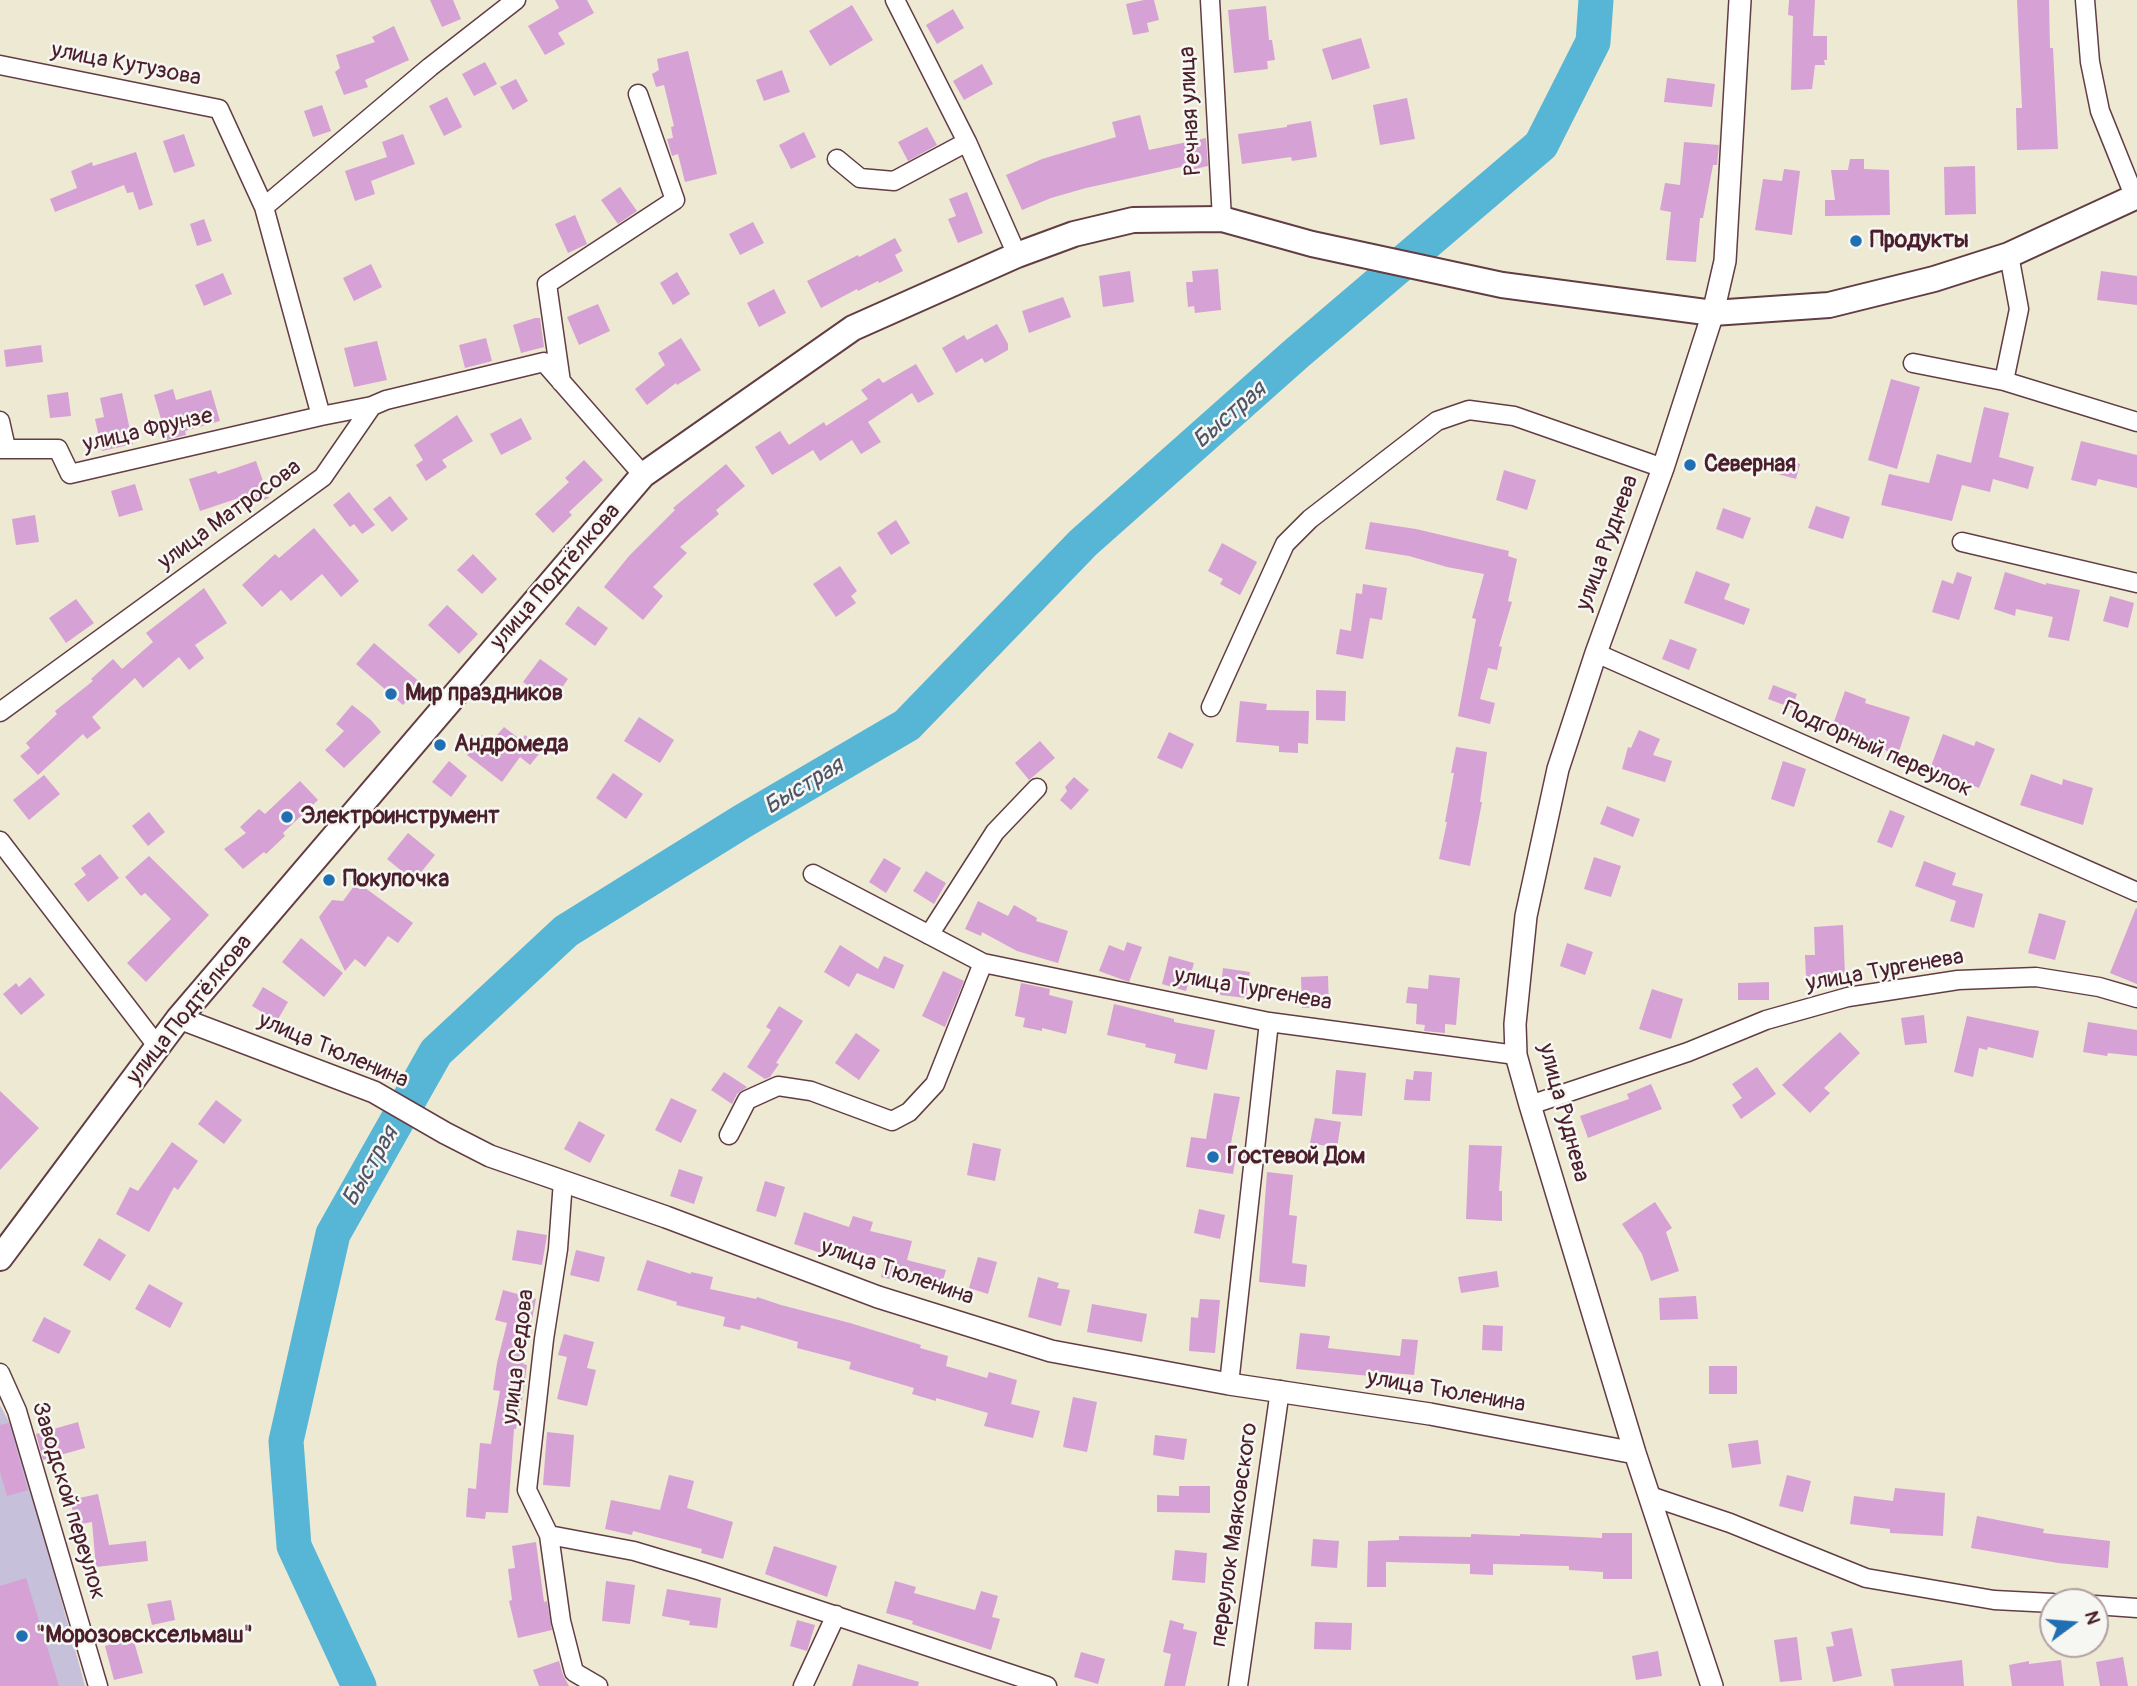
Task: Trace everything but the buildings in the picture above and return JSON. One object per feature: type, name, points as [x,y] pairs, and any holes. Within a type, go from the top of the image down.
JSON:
[{"type":"main road","name":"улица Подтёлкова","points":[[1,1254],[179,1018],[643,475],[853,328],[1017,255],[1074,234],[1133,220],[1222,219],[1312,244],[1502,285],[1713,313],[1829,305],[1934,279],[2009,255],[2136,197]]},
{"type":"street","points":[[264,207],[430,67],[516,0]]},
{"type":"street","points":[[895,0],[967,142],[1017,255]]},
{"type":"street","name":"Речная улица","points":[[1210,0],[1222,219]]},
{"type":"street","name":"улица Руднева","points":[[1712,1686],[1635,1453],[1530,1105],[1516,1055],[1516,1024],[1526,916],[1558,769],[1663,468],[1713,313],[1725,261],[1740,0]]},
{"type":"street","points":[[2085,0],[2090,62],[2100,111],[2136,197]]},
{"type":"street","name":"улица Кутузова","points":[[0,65],[219,109],[264,207],[321,416]]},
{"type":"street","points":[[561,382],[547,284],[675,200],[638,94]]},
{"type":"street","points":[[837,159],[860,178],[894,181],[967,142]]},
{"type":"street","points":[[2004,381],[2019,309],[2009,255]]},
{"type":"street","points":[[321,416],[372,406],[386,400],[544,362],[643,475]]},
{"type":"street","points":[[1913,363],[2004,381],[2137,422]]},
{"type":"street","name":"улица Матросова","points":[[0,712],[323,477],[372,406]]},
{"type":"street","name":"улица Руднева","points":[[1211,707],[1285,544],[1310,519],[1437,421],[1469,410],[1514,416],[1663,468]]},
{"type":"street","name":"улица Фрунзе","points":[[3,449],[58,449],[70,474],[321,416]]},
{"type":"street","points":[[0,421],[3,449]]},
{"type":"street","points":[[1962,542],[2137,583]]},
{"type":"street","name":"Подгорный переулок","points":[[1597,653],[2137,892]]},
{"type":"street","points":[[929,935],[995,832],[1037,788]]},
{"type":"street","points":[[0,841],[6,865],[158,1047]]},
{"type":"street","name":"улица Тургенева","points":[[813,874],[983,963],[1269,1021],[1516,1055]]},
{"type":"street","points":[[729,1135],[747,1100],[778,1086],[811,1091],[891,1121],[909,1112],[935,1084],[983,963]]},
{"type":"street","name":"улица Тургенева","points":[[1530,1105],[1688,1052],[1766,1020],[1848,997],[1958,980],[2036,977],[2099,987],[2137,998]]},
{"type":"street","name":"улица Тюленина","points":[[179,1018],[374,1092],[490,1156],[878,1297],[1051,1351],[1228,1384],[1430,1414],[1635,1453]]},
{"type":"street","points":[[1228,1384],[1269,1021]]},
{"type":"street","name":"улица Седова","points":[[563,1181],[558,1249],[544,1339],[527,1490],[550,1535],[561,1621],[574,1672],[598,1686]]},
{"type":"street","name":"Заводской переулок","points":[[0,1373],[17,1411],[98,1686]]},
{"type":"street","name":"переулок Маяковского","points":[[1238,1686],[1280,1390]]},
{"type":"street","points":[[1650,1496],[1730,1523],[1866,1578],[1994,1600],[2039,1602]]},
{"type":"street","points":[[550,1535],[634,1551],[1047,1686]]},
{"type":"street","points":[[2109,1606],[2137,1608]]},
{"type":"street","points":[[803,1686],[836,1615]]},
{"type":"shaded area","points":[[0,1405],[16,1435],[85,1686],[0,1686]]},
{"type":"waterway","name":"Быстрая","points":[[359,1686],[294,1546],[286,1441],[333,1234],[436,1052],[566,931],[743,821],[907,725],[1083,543],[1297,353],[1541,145],[1593,42],[1596,0]]},
{"type":"place","name":"Продукты","points":[[1856,241]]},
{"type":"place","name":"Северная","points":[[1690,465]]},
{"type":"place","name":"Мир праздников","points":[[391,694]]},
{"type":"place","name":"Андромеда","points":[[440,745]]},
{"type":"place","name":"Электроинструмент","points":[[287,817]]},
{"type":"place","name":"Покупочка","points":[[329,880]]},
{"type":"place","name":"Гостевой Дом","points":[[1213,1157]]},
{"type":"place","name":"\"Морозовсксельмаш\"","points":[[22,1636]]}]
